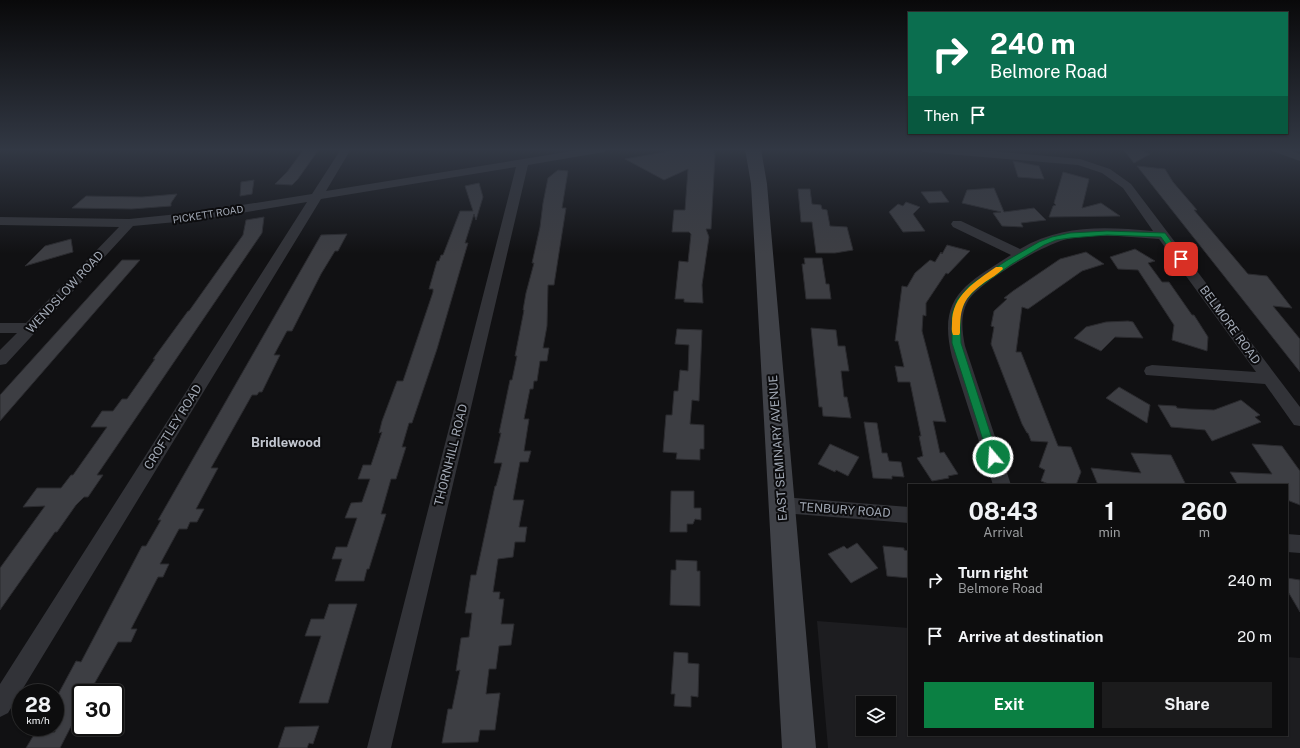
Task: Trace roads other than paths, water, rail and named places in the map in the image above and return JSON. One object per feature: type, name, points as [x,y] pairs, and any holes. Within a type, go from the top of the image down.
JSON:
[{"type":"street","name":"CROFTLEY ROAD","points":[[0,705],[324,184]]},
{"type":"street","name":"PICKETT ROAD","points":[[0,221],[129,223],[198,216],[390,184]]},
{"type":"street","name":"THORNHILL ROAD","points":[[379,748],[518,184]]},
{"type":"street","name":"EAST SEMINARY AVENUE","points":[[759,184],[799,748]]},
{"type":"street","name":"BELMORE ROAD","points":[[1125,184],[1300,420]]},
{"type":"street","name":"WENDSLOW ROAD","points":[[0,360],[129,223]]},
{"type":"street","points":[[957,224],[1020,255]]},
{"type":"street","points":[[1002,484],[956,343],[956,314],[961,300],[973,287],[1020,255],[1054,238],[1070,235],[1107,233],[1163,235]]},
{"type":"street","points":[[0,328],[30,328]]},
{"type":"street","points":[[1152,371],[1269,379]]},
{"type":"street","name":"TENBURY ROAD","points":[[782,505],[908,515]]},
{"type":"street","points":[[1288,543],[1300,544]]},
{"type":"district","name":"Bridlewood","points":[[286,442]]}]
